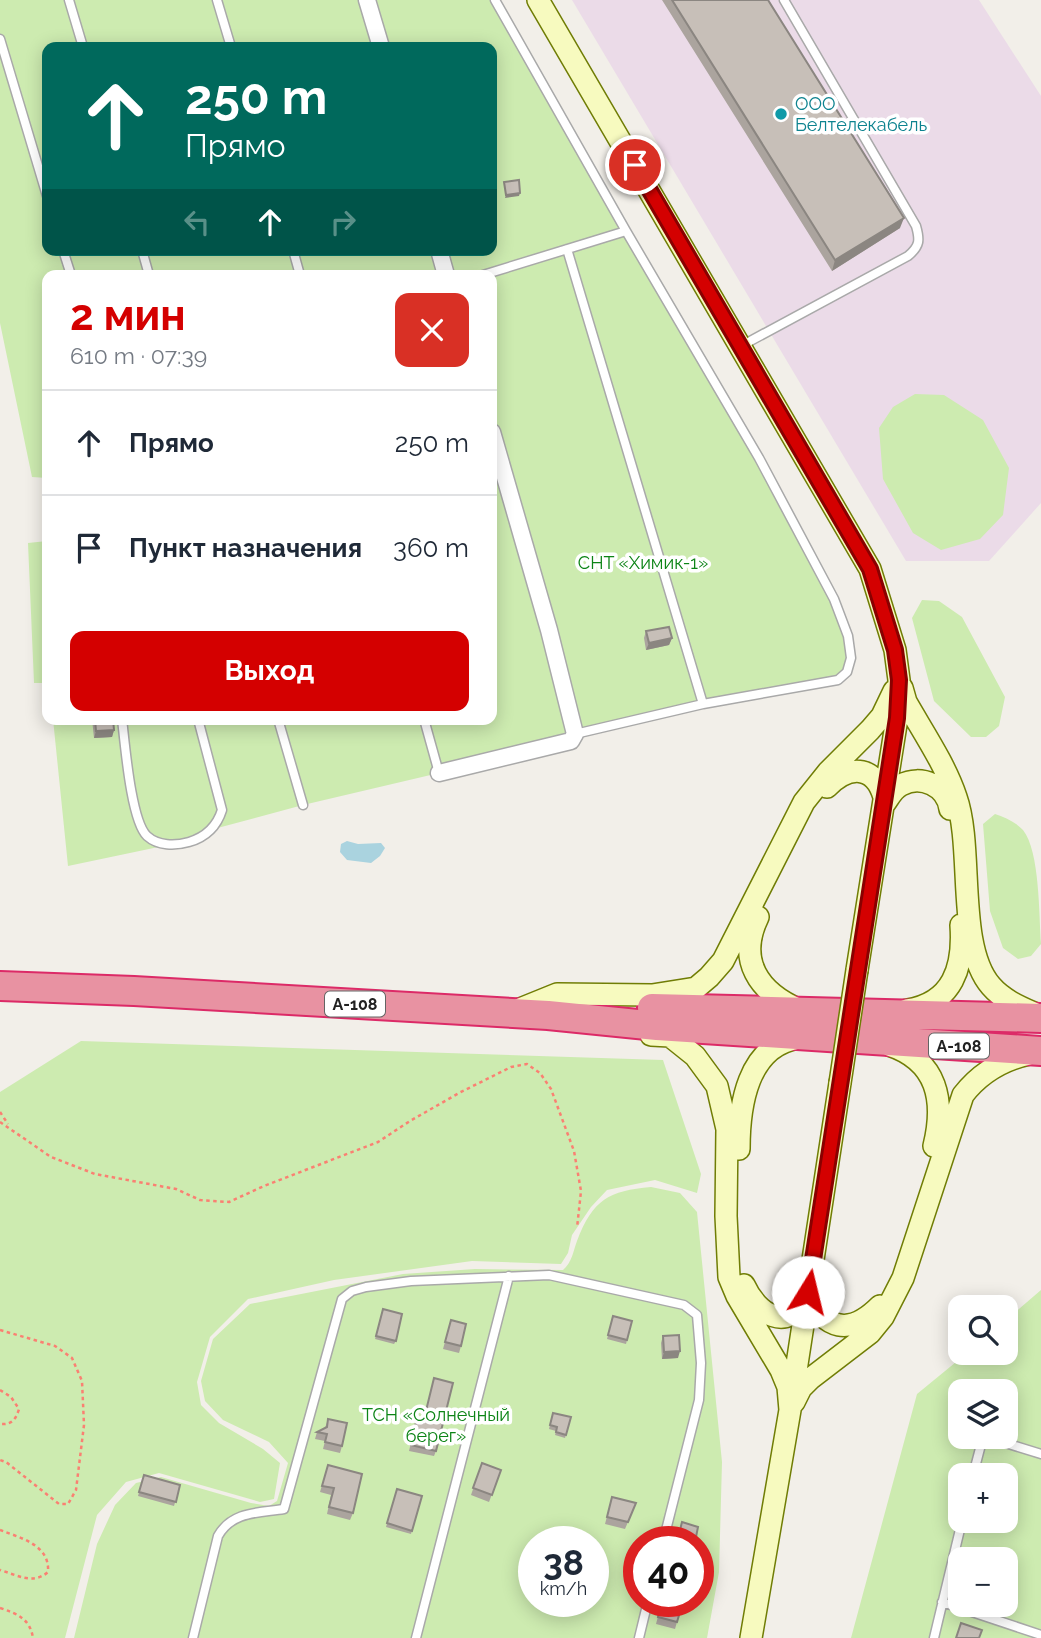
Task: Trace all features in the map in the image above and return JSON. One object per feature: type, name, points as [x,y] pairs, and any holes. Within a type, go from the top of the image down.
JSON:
[{"type":"highway","name":"А-108","points":[[0,986],[548,1015],[657,1027],[811,1024],[881,1028],[1041,1051]]},
{"type":"highway","name":"А-108","points":[[881,1028],[1041,1017]]},
{"type":"street","points":[[367,0],[380,42]]},
{"type":"street","points":[[538,0],[870,569],[895,650],[899,680],[906,702],[956,798],[961,821],[976,960],[988,983],[997,993],[1041,1017]]},
{"type":"street","points":[[439,773],[571,741],[575,734],[549,630],[497,449]]},
{"type":"street","points":[[751,1638],[790,1410],[885,803],[897,718],[899,680]]},
{"type":"street","points":[[510,1014],[557,994],[652,995],[696,988],[709,977],[723,961],[804,802],[828,772],[882,716],[899,680]]},
{"type":"street","points":[[808,1292],[800,1310],[787,1317],[775,1317],[749,1296],[738,1274],[739,1128],[749,1081],[758,1064],[773,1046],[791,1040],[811,1024],[760,981],[750,963],[748,945],[752,928],[812,804],[836,778],[852,771],[870,775],[881,786],[885,803]]},
{"type":"street","points":[[808,1292],[814,1306],[825,1319],[837,1325],[860,1322],[880,1306],[920,1196],[939,1126],[939,1106],[929,1072],[918,1059],[898,1048],[881,1028],[938,1000],[953,983],[959,965],[961,932],[950,804],[937,787],[927,781],[911,781],[895,789],[885,803]]},
{"type":"street","points":[[510,1014],[545,1028],[670,1036],[695,1056],[717,1086],[727,1129],[726,1216],[729,1278],[781,1370],[788,1387],[790,1410]]},
{"type":"street","points":[[790,1410],[801,1388],[870,1333],[893,1301],[964,1095],[974,1080],[1006,1060],[1041,1051]]},
{"type":"lane","points":[[69,0],[82,42]]},
{"type":"lane","points":[[217,0],[230,42]]},
{"type":"lane","points":[[495,0],[759,458],[834,599],[848,636],[851,659],[847,672],[838,680],[703,704],[575,734]]},
{"type":"lane","points":[[741,346],[908,256],[917,248],[920,239],[916,226],[784,0]]},
{"type":"lane","points":[[0,39],[42,179]]},
{"type":"lane","points":[[497,271],[626,231]]},
{"type":"lane","points":[[567,249],[703,704]]},
{"type":"lane","points":[[123,725],[137,817],[147,836],[168,845],[197,839],[210,831],[222,810],[200,725]]},
{"type":"lane","points":[[280,725],[303,805]]},
{"type":"lane","points":[[426,725],[439,773]]},
{"type":"lane","points":[[193,1638],[218,1536],[223,1527],[239,1515],[284,1509],[342,1299],[352,1291],[366,1287],[411,1281],[549,1275],[684,1305],[697,1315],[701,1363],[699,1400],[667,1526]]},
{"type":"lane","points":[[416,1638],[509,1276]]},
{"type":"lane","points":[[1018,1447],[1041,1454]]},
{"type":"lane","points":[[934,1638],[959,1533]]},
{"type":"lane","points":[[942,1602],[1041,1635]]},
{"type":"lane","points":[[639,1638],[644,1617]]},
{"type":"path","points":[[0,1122],[51,1157],[95,1174],[176,1189],[200,1200],[229,1202],[378,1142],[459,1093],[511,1067],[527,1065],[540,1073],[551,1089],[574,1151],[581,1191],[577,1228]]},
{"type":"path","points":[[0,1112],[9,1126]]},
{"type":"path","points":[[0,1330],[55,1346],[72,1358],[82,1381],[84,1425],[76,1490],[68,1504],[59,1504],[0,1460]]},
{"type":"path","points":[[0,1390],[11,1397],[19,1409],[15,1419],[7,1424],[0,1424]]},
{"type":"path","points":[[0,1530],[25,1540],[43,1552],[49,1561],[48,1572],[33,1580],[0,1570]]},
{"type":"path","points":[[0,1608],[22,1616],[30,1625],[33,1638]]},
{"type":"shaded area","name":"ООО Белтелекабель","points":[[572,0],[979,0],[1041,96],[1041,503],[989,561],[906,561]]},
{"type":"green space","name":"СНТ «Химик-1»","points":[[0,0],[495,0],[759,458],[834,599],[851,658],[838,680],[703,704],[439,773],[303,805],[210,830],[168,845],[68,866],[54,725],[497,725],[497,270],[42,270],[42,478],[32,477],[0,323]]},
{"type":"green space","points":[[915,394],[944,395],[983,420],[1009,468],[1003,515],[980,539],[941,550],[913,533],[883,479],[879,428],[893,407]]},
{"type":"green space","points":[[42,542],[42,683],[34,683],[28,543]]},
{"type":"green space","points":[[922,600],[939,601],[962,617],[1005,697],[999,726],[986,737],[971,737],[934,701],[912,618]]},
{"type":"green space","points":[[995,814],[1023,830],[1029,840],[1036,868],[1041,944],[1031,956],[1018,959],[1003,948],[990,911],[983,824]]},
{"type":"green space","points":[[81,1041],[663,1060],[701,1174],[697,1193],[655,1180],[607,1190],[591,1207],[572,1235],[568,1253],[561,1264],[472,1261],[334,1280],[248,1299],[210,1337],[197,1382],[201,1405],[219,1423],[263,1449],[280,1463],[274,1499],[260,1502],[159,1473],[126,1482],[97,1515],[65,1638],[0,1638],[0,1092]]},
{"type":"green space","name":"ТСН «Солнечный берег»","points":[[651,1187],[680,1193],[697,1212],[722,1462],[719,1572],[714,1600],[714,1526],[623,1526],[623,1617],[711,1617],[707,1638],[74,1638],[97,1544],[115,1505],[136,1483],[161,1477],[251,1503],[269,1506],[277,1501],[288,1463],[269,1442],[223,1420],[205,1401],[201,1381],[213,1339],[250,1304],[403,1274],[475,1269],[563,1270],[589,1215],[604,1200],[624,1191]]},
{"type":"green space","points":[[1041,1290],[1041,1638],[851,1638],[917,1394],[952,1365],[1018,1365],[1018,1310]]},
{"type":"water","points":[[347,841],[358,844],[381,843],[385,848],[371,863],[347,860],[340,852],[341,844]]},
{"type":"building","name":"ООО Белтелекабель","points":[[672,0],[768,0],[904,218],[835,260]]},
{"type":"building","points":[[519,180],[520,193],[506,195],[504,182]]},
{"type":"building","points":[[669,627],[672,638],[649,643],[646,631]]},
{"type":"building","points":[[96,725],[114,725],[114,730],[96,731]]},
{"type":"building","points":[[383,1309],[402,1314],[396,1341],[376,1336]]},
{"type":"building","points":[[613,1316],[632,1321],[627,1340],[608,1335]]},
{"type":"building","points":[[451,1320],[466,1324],[461,1346],[445,1342]]},
{"type":"building","points":[[679,1335],[680,1351],[664,1352],[663,1336]]},
{"type":"building","points":[[434,1378],[453,1383],[436,1451],[411,1445],[416,1422],[423,1423]]},
{"type":"building","points":[[553,1413],[571,1417],[566,1435],[556,1432],[557,1427],[550,1425]]},
{"type":"building","points":[[328,1419],[347,1423],[342,1446],[325,1442],[327,1434],[317,1432],[327,1427]]},
{"type":"building","points":[[482,1463],[501,1470],[492,1495],[473,1488]]},
{"type":"building","points":[[328,1465],[362,1474],[353,1513],[329,1507],[334,1488],[322,1486]]},
{"type":"building","points":[[144,1475],[180,1485],[176,1502],[139,1492]]},
{"type":"building","points":[[397,1489],[422,1496],[412,1531],[387,1523]]},
{"type":"building","points":[[612,1497],[636,1503],[628,1522],[607,1517]]},
{"type":"building","points":[[658,1617],[678,1617],[677,1622]]},
{"type":"building","points":[[961,1623],[982,1630],[979,1638],[956,1638]]},
{"type":"place","name":"ООО Белтелекабель","points":[[781,114]]},
{"type":"route","points":[[635,165],[870,569],[886,616],[898,666],[897,718],[885,803],[808,1292]]}]
